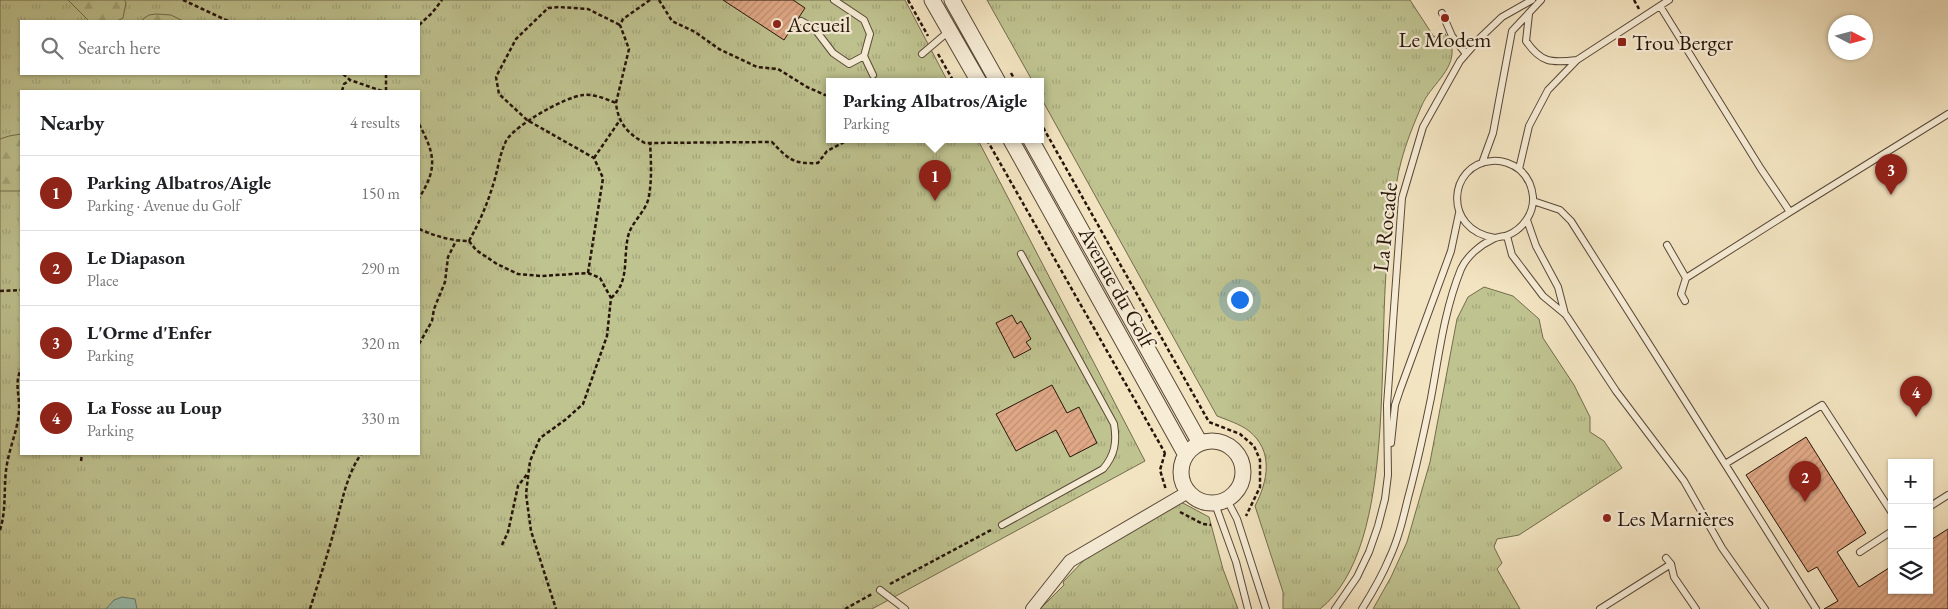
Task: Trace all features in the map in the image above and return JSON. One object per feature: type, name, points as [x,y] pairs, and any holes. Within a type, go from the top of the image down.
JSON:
[{"type":"street","points":[[932,0],[977,78]]},
{"type":"street","points":[[952,0],[996,78]]},
{"type":"street","name":"Avenue du Golf","points":[[1013,143],[1186,455]]},
{"type":"street","name":"Avenue du Golf","points":[[1032,143],[1200,443]]},
{"type":"street","points":[[1210,440],[1228,444],[1237,452],[1242,461],[1244,472],[1242,483],[1236,492],[1221,502],[1206,503],[1196,499],[1182,483],[1181,468],[1186,455],[1193,447],[1200,443],[1210,440]]},
{"type":"street","points":[[1032,609],[1070,561],[1188,492]]},
{"type":"lane","points":[[834,0],[864,20],[870,34],[864,56],[873,75]]},
{"type":"lane","name":"La Rocade","points":[[1388,474],[1388,405],[1402,198],[1422,127],[1460,61],[1466,54],[1502,18],[1532,0]]},
{"type":"lane","points":[[1482,163],[1492,133],[1512,31],[1541,0]]},
{"type":"lane","points":[[1519,169],[1529,126],[1548,90],[1577,60],[1669,0]]},
{"type":"lane","points":[[1660,6],[1761,169],[1790,212]]},
{"type":"lane","points":[[1442,13],[1452,36],[1466,54]]},
{"type":"lane","points":[[1529,13],[1526,41],[1535,54],[1545,60],[1560,62],[1577,60]]},
{"type":"lane","points":[[802,21],[814,28],[832,53],[849,64],[864,56]]},
{"type":"lane","points":[[922,54],[950,31]]},
{"type":"lane","points":[[1685,301],[1680,294],[1686,278],[1948,114]]},
{"type":"lane","points":[[1501,161],[1519,169],[1527,178],[1532,190],[1533,201],[1527,220],[1507,236],[1495,238],[1483,236],[1473,231],[1459,213],[1456,201],[1458,189],[1463,178],[1471,169],[1482,163],[1501,161]]},
{"type":"lane","points":[[1533,201],[1560,210],[1571,220],[1816,609]]},
{"type":"lane","name":"La Rocade","points":[[1335,609],[1357,577],[1369,552],[1378,526],[1388,474],[1395,405],[1451,251],[1459,213]]},
{"type":"lane","points":[[1527,220],[1536,246],[1558,287],[1566,315]]},
{"type":"lane","points":[[1507,236],[1512,255],[1516,261],[1543,296],[1566,315],[1616,391],[1684,481],[1722,548],[1765,609]]},
{"type":"lane","points":[[1362,609],[1390,559],[1399,532],[1416,470],[1446,314],[1459,274],[1462,266],[1472,253],[1495,238]]},
{"type":"lane","points":[[1668,245],[1686,278]]},
{"type":"lane","points":[[1002,525],[1103,470],[1111,460],[1115,450],[1116,437],[1114,424],[1021,254]]},
{"type":"lane","points":[[1726,464],[1822,405],[1888,507]]},
{"type":"lane","points":[[1933,504],[1948,495]]},
{"type":"lane","points":[[1221,502],[1248,609]]},
{"type":"lane","points":[[1221,502],[1237,519],[1266,609]]},
{"type":"lane","points":[[1860,552],[1888,533]]},
{"type":"lane","points":[[1600,609],[1668,561],[1674,577],[1696,609]]},
{"type":"lane","points":[[880,590],[905,609]]},
{"type":"path","points":[[183,0],[226,20]]},
{"type":"path","points":[[420,24],[432,14],[442,0]]},
{"type":"path","points":[[642,0],[645,4]]},
{"type":"path","points":[[620,25],[623,19],[650,0]]},
{"type":"path","points":[[659,0],[672,21],[694,32],[719,49],[756,67],[778,69],[807,87],[826,95]]},
{"type":"path","points":[[588,273],[603,178],[594,158],[527,120],[499,94],[496,77],[516,39],[548,8],[559,6],[588,9],[620,25],[629,49],[616,103],[620,120],[624,127],[645,143],[772,142],[788,159],[801,163],[818,163],[827,151],[842,143]]},
{"type":"path","points":[[344,75],[350,80],[379,90]]},
{"type":"path","points":[[386,75],[386,90]]},
{"type":"path","points":[[342,90],[344,84],[350,80]]},
{"type":"path","points":[[469,241],[485,210],[494,183],[499,157],[507,139],[527,120],[550,108],[583,95],[597,96],[616,103]]},
{"type":"path","points":[[594,158],[620,120]]},
{"type":"path","points":[[420,126],[428,142],[433,162],[430,180],[420,196]]},
{"type":"path","points":[[1044,129],[1210,422],[1240,434],[1254,446],[1260,460],[1260,487],[1245,517]]},
{"type":"path","points":[[611,298],[619,291],[624,277],[626,250],[630,232],[649,199],[650,142]]},
{"type":"path","points":[[989,143],[1166,452],[1160,470],[1166,490]]},
{"type":"path","points":[[420,230],[456,241],[469,241]]},
{"type":"path","points":[[420,342],[432,320],[434,309],[445,282],[448,257],[456,241]]},
{"type":"path","points":[[469,241],[476,250],[497,264],[518,274],[541,276],[588,273],[600,278],[611,298],[607,336],[583,404],[540,438],[530,460],[526,494],[532,531],[556,609]]},
{"type":"path","points":[[0,291],[20,290]]},
{"type":"path","points":[[0,530],[4,511],[7,465],[19,412],[16,387],[20,371]]},
{"type":"path","points":[[80,461],[82,455]]},
{"type":"path","points":[[310,609],[343,493],[352,469],[360,455]]},
{"type":"path","points":[[502,545],[508,532],[518,486],[529,473]]},
{"type":"path","points":[[1176,510],[1203,524],[1215,525]]},
{"type":"path","points":[[845,609],[1002,525]]},
{"type":"green space","points":[[0,0],[905,0],[946,78],[826,78],[826,143],[980,143],[1145,461],[872,609],[0,609]]},
{"type":"green space","points":[[68,0],[124,0],[126,2],[123,18],[119,20],[88,20]]},
{"type":"green space","points":[[987,0],[1410,0],[1434,37],[1444,32],[1448,38],[1452,49],[1452,57],[1422,105],[1405,148],[1397,182],[1385,284],[1379,438],[1373,491],[1363,539],[1345,579],[1320,609],[1283,609],[1283,592],[1255,506],[1265,477],[1265,457],[1262,448],[1249,431],[1217,416],[1044,103],[1044,78],[1031,78]]},
{"type":"green space","points":[[149,15],[171,15],[181,20],[143,20]]},
{"type":"green space","points":[[20,134],[20,191],[0,191],[0,139]]},
{"type":"green space","points":[[1484,287],[1513,296],[1539,319],[1543,338],[1574,385],[1590,417],[1590,432],[1604,441],[1622,468],[1519,535],[1497,539],[1494,547],[1502,563],[1497,569],[1520,609],[1373,609],[1391,577],[1407,542],[1430,462],[1457,319],[1468,297]]},
{"type":"green space","points":[[1181,502],[1209,517],[1223,569],[1238,609],[1040,609],[1064,585],[1063,582],[1089,555]]},
{"type":"shaded area","points":[[122,597],[135,599],[137,609],[106,609],[114,600]]},
{"type":"building","name":"Accueil","points":[[723,0],[793,0],[805,8],[784,40]]},
{"type":"building","points":[[1012,315],[1017,324],[1021,321],[1031,339],[1026,342],[1031,349],[1014,358],[996,323]]},
{"type":"building","points":[[1052,385],[1067,413],[1079,407],[1097,443],[1070,457],[1056,430],[1016,451],[996,414]]},
{"type":"building","points":[[1806,437],[1866,533],[1837,552],[1859,587],[1888,569],[1888,594],[1933,594],[1933,538],[1948,529],[1948,609],[1824,609],[1838,601],[1817,567],[1808,572],[1746,475]]},
{"type":"place","name":"Le Modem","points":[[1445,18]]},
{"type":"place","name":"Accueil","points":[[777,24]]},
{"type":"place","name":"Trou Berger","points":[[1622,42]]},
{"type":"place","name":"L'Orme d'Enfer","points":[[1891,195]]},
{"type":"place","name":"Parking Albatros/Aigle","points":[[935,201]]},
{"type":"place","name":"La Fosse au Loup","points":[[1916,417]]},
{"type":"place","name":"Le Diapason","points":[[1805,502]]},
{"type":"place","name":"Les Marnières","points":[[1607,518]]}]
